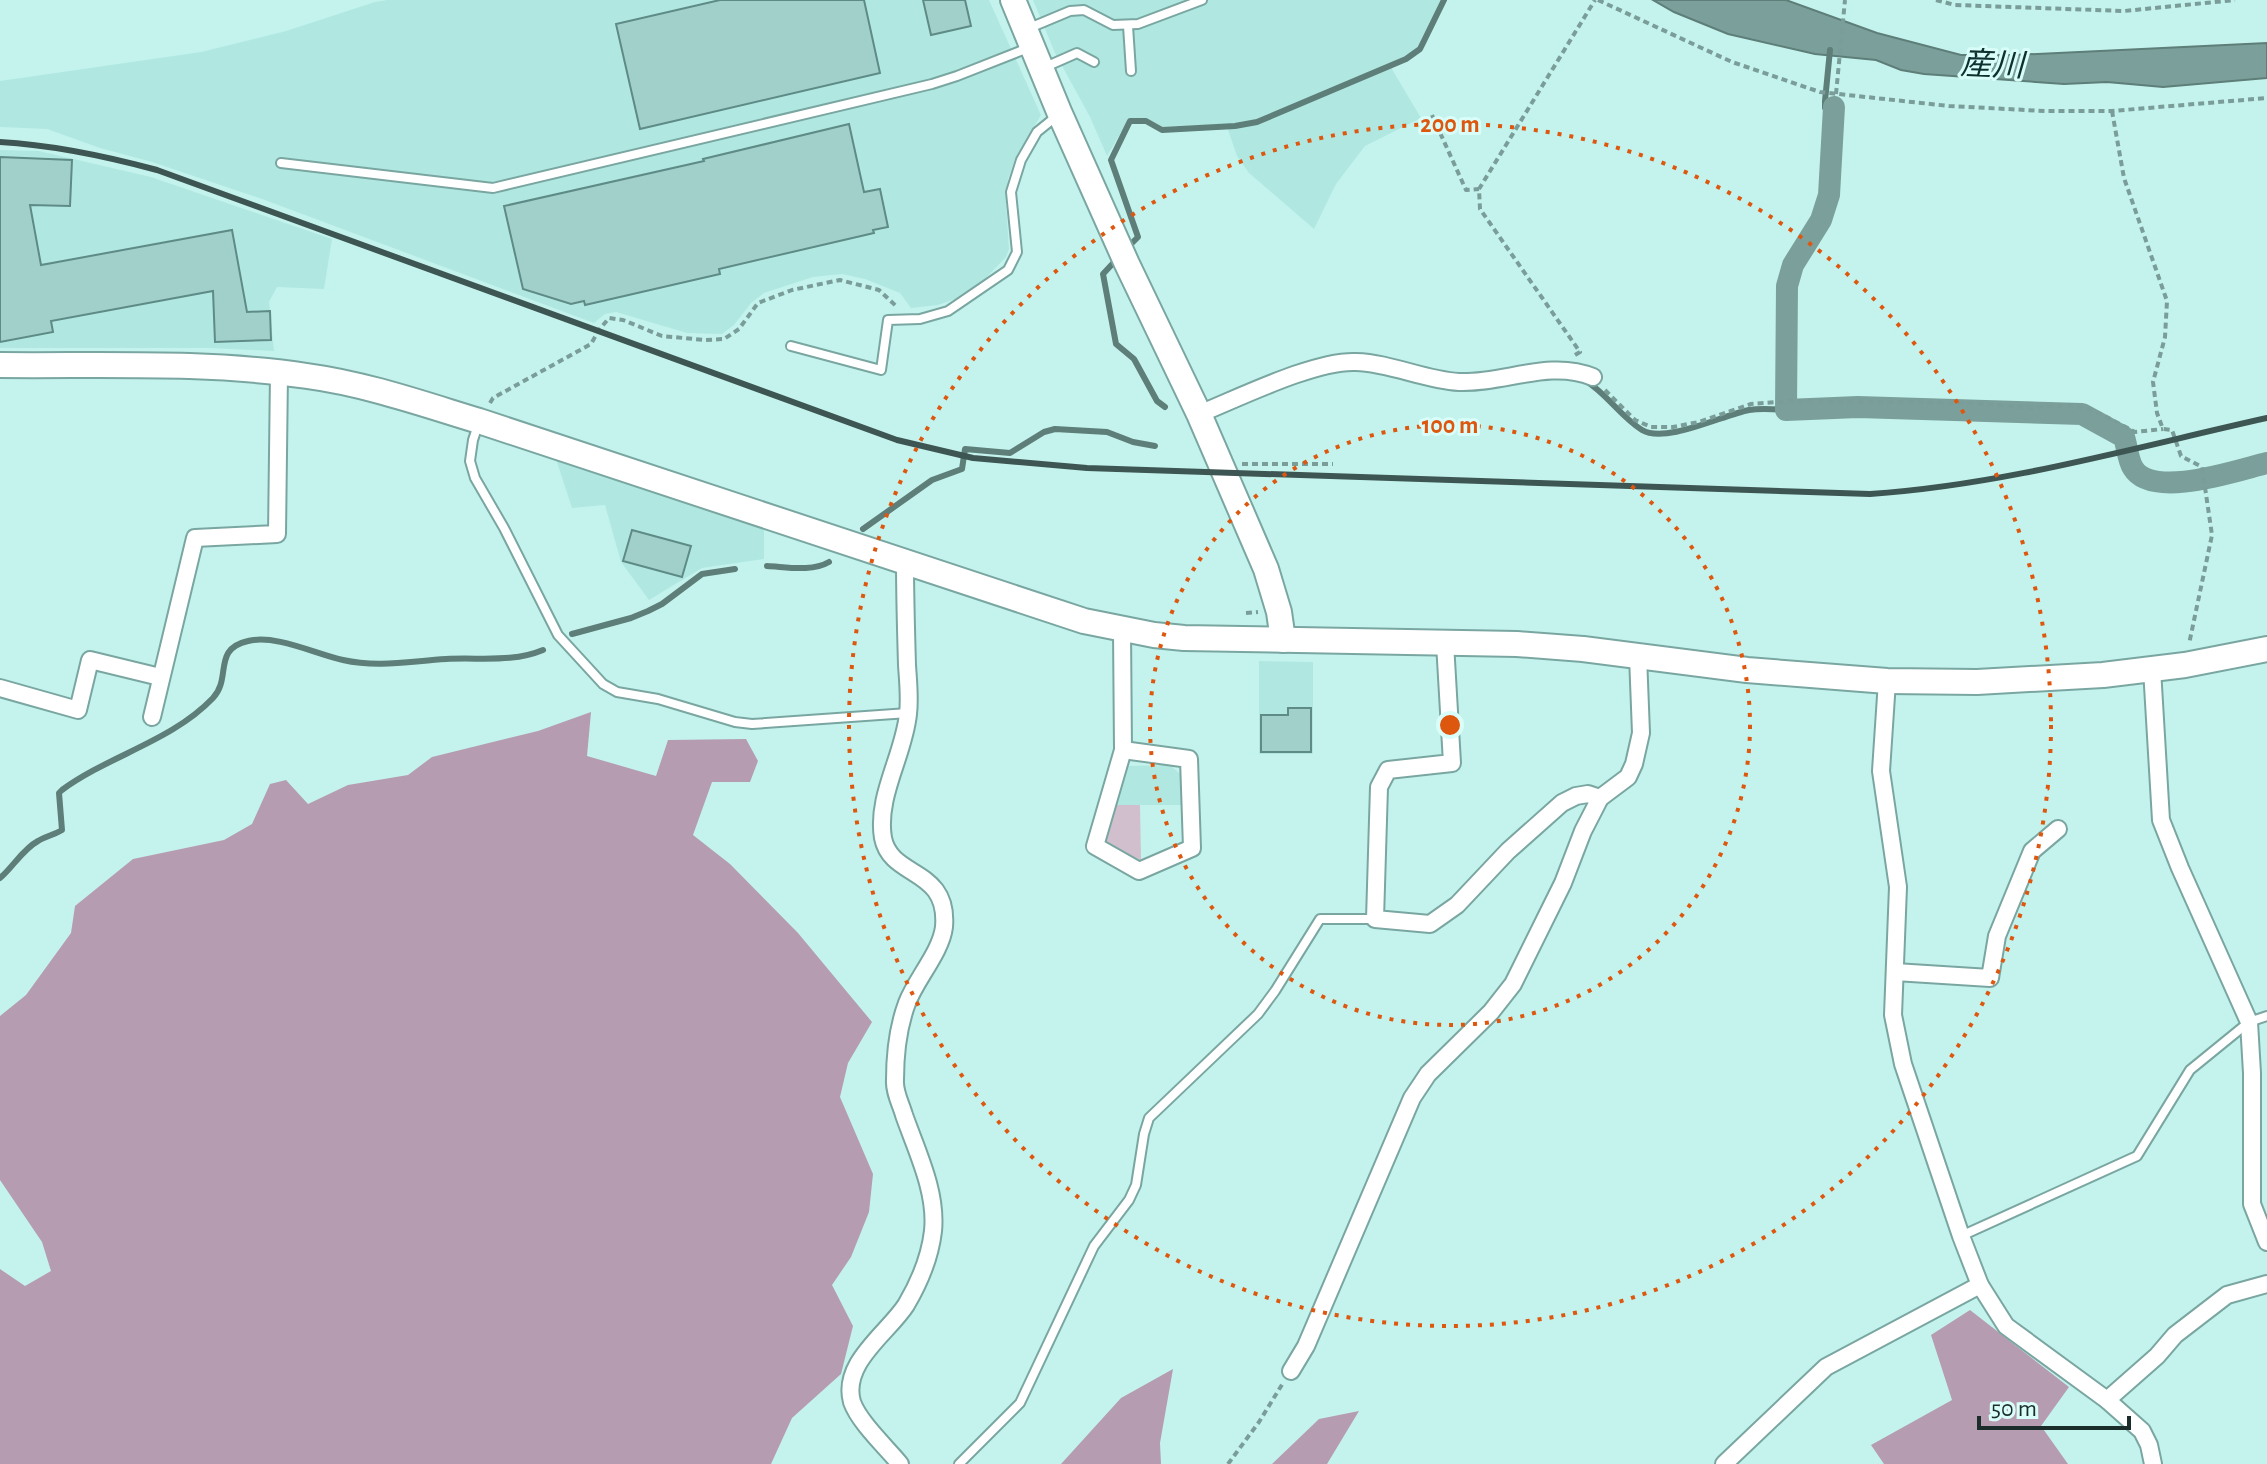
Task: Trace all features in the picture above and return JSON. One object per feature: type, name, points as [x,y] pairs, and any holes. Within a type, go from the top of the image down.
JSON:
[{"type":"street","points":[[1013,0],[1060,114],[1199,414],[1266,569],[1279,612],[1283,640]]},
{"type":"street","points":[[1199,414],[1338,362],[1381,365],[1458,382],[1562,369],[1593,377]]},
{"type":"street","points":[[0,365],[188,368],[279,373],[334,381],[479,421],[1074,618],[1122,630],[1184,638],[1556,647],[1747,670],[1887,681],[1977,682],[2152,669],[2267,649]]},
{"type":"street","points":[[152,717],[195,538],[277,534],[279,373]]},
{"type":"street","points":[[900,1464],[859,1415],[850,1388],[860,1361],[904,1308],[919,1281],[933,1233],[932,1198],[894,1084],[898,1037],[907,1002],[943,931],[943,900],[923,878],[895,859],[883,838],[884,802],[909,713],[905,563]]},
{"type":"street","points":[[1122,630],[1123,750],[1095,846],[1139,871],[1192,848],[1189,759],[1123,750]]},
{"type":"street","points":[[1445,643],[1452,763],[1388,770],[1379,787],[1375,919],[1430,924],[1457,905],[1508,851],[1562,803],[1588,794],[1600,798]]},
{"type":"street","points":[[1291,1371],[1306,1346],[1412,1098],[1428,1074],[1491,1012],[1513,984],[1563,883],[1583,831],[1600,798],[1628,777],[1639,750],[1641,733],[1638,656]]},
{"type":"street","points":[[0,688],[78,710],[90,660],[160,677]]},
{"type":"street","points":[[2152,669],[2161,820],[2249,1022],[2252,1204],[2267,1242]]},
{"type":"street","points":[[1887,681],[1881,771],[1898,887],[1893,1015],[1903,1064],[1961,1236],[1980,1285],[2006,1326],[2107,1400],[2142,1431],[2153,1464]]},
{"type":"street","points":[[1895,972],[1990,978],[1997,936],[2032,851],[2058,829]]},
{"type":"street","points":[[2107,1400],[2157,1356],[2175,1335],[2227,1295],[2267,1284]]},
{"type":"street","points":[[1724,1464],[1826,1367],[1980,1285]]},
{"type":"lane","points":[[281,163],[493,188],[932,84],[1033,48],[1070,11],[1084,10],[1113,25],[1128,26],[1202,0]]},
{"type":"lane","points":[[1128,26],[1131,71]]},
{"type":"lane","points":[[1033,48],[1077,53],[1094,62]]},
{"type":"lane","points":[[791,346],[881,370],[888,320],[920,319],[948,311],[1008,270],[1017,252],[1011,192],[1021,160],[1037,132],[1060,114]]},
{"type":"lane","points":[[479,421],[470,461],[475,478],[558,635],[603,684],[617,692],[658,699],[743,723],[909,713]]},
{"type":"lane","points":[[959,1464],[1020,1403],[1094,1246],[1129,1200],[1136,1185],[1149,1118],[1258,1014],[1320,919],[1375,919]]},
{"type":"lane","points":[[1961,1236],[2137,1156],[2190,1070],[2249,1022],[2267,1016]]},
{"type":"path","points":[[1572,358],[1580,352],[1480,209],[1479,189],[1597,0],[1732,62],[1820,92],[1949,106],[2045,111],[2112,111],[2267,98]]},
{"type":"path","points":[[1836,94],[1845,0]]},
{"type":"path","points":[[1936,0],[1955,5],[2124,11],[2235,0]]},
{"type":"path","points":[[2112,111],[2124,178],[2167,301],[2165,337],[2153,382],[2157,413],[2163,429]]},
{"type":"path","points":[[1432,115],[1466,190],[1479,189]]},
{"type":"path","points":[[479,421],[493,398],[591,344],[609,318],[623,320],[662,336],[724,339],[739,329],[758,303],[792,290],[840,280],[879,290],[909,319]]},
{"type":"path","points":[[1593,377],[1635,420],[1651,427],[1699,422],[1751,404],[1792,401],[1974,403],[2031,408],[2070,405],[2093,410],[2135,432],[2172,430],[2181,456],[2202,467],[2212,535],[2185,665]]},
{"type":"path","points":[[1240,464],[1333,464]]},
{"type":"path","points":[[1228,1464],[1291,1371]]},
{"type":"shaded area","points":[[387,0],[989,0],[1041,115],[1015,159],[1008,179],[1009,249],[1006,257],[980,284],[938,305],[911,308],[900,293],[865,279],[842,274],[813,277],[764,293],[722,334],[687,333],[616,312],[605,314],[594,323],[262,199],[152,162],[47,129],[0,127],[0,81],[201,52],[286,31]]},
{"type":"shaded area","points":[[1033,0],[1442,0],[1416,50],[1389,64],[1421,118],[1365,146],[1336,184],[1314,229],[1249,173],[1237,156],[1226,124],[1162,127],[1148,119],[1129,119],[1107,156],[1090,117],[1055,53]]},
{"type":"shaded area","points":[[0,150],[39,151],[151,177],[332,239],[324,289],[277,287],[269,302],[274,351],[0,348]]},
{"type":"shaded area","points":[[555,456],[764,523],[764,559],[702,568],[649,600],[621,562],[605,505],[572,508]]},
{"type":"shaded area","points":[[1259,661],[1313,662],[1313,754],[1259,754]]},
{"type":"shaded area","points":[[591,712],[587,756],[656,776],[668,740],[746,739],[758,761],[750,782],[712,782],[693,835],[730,864],[798,933],[872,1022],[848,1063],[840,1097],[873,1174],[869,1212],[851,1257],[832,1285],[853,1326],[841,1374],[792,1418],[771,1464],[0,1464],[0,1269],[25,1286],[51,1271],[42,1242],[0,1180],[0,1016],[26,995],[71,933],[75,906],[133,859],[224,840],[252,824],[270,784],[286,780],[308,804],[348,785],[408,775],[432,757],[538,731]]},
{"type":"shaded area","points":[[1170,765],[1180,774],[1182,805],[1115,805],[1128,766]]},
{"type":"shaded area","points":[[1115,805],[1140,805],[1141,860],[1109,848],[1104,835]]},
{"type":"shaded area","points":[[1970,1310],[2069,1387],[2041,1426],[2068,1464],[1884,1464],[1871,1445],[1952,1400],[1931,1335]]},
{"type":"shaded area","points":[[1173,1369],[1160,1443],[1161,1464],[1061,1464],[1121,1398]]},
{"type":"shaded area","points":[[1359,1411],[1327,1464],[1272,1464],[1319,1419]]},
{"type":"water","name":"産川","points":[[1653,0],[1786,0],[1877,33],[1961,55],[2267,43],[2267,78],[2163,87],[1924,74],[1901,70],[1876,60],[1815,54],[1728,34]]},
{"type":"building","points":[[720,0],[864,0],[880,73],[640,129],[616,24]]},
{"type":"building","points":[[923,0],[965,0],[971,26],[931,35]]},
{"type":"building","points":[[849,124],[864,192],[880,189],[888,227],[873,230],[874,233],[719,269],[720,274],[585,305],[584,301],[571,304],[523,289],[504,206],[704,161]]},
{"type":"building","points":[[0,157],[72,160],[70,206],[30,205],[41,265],[232,230],[247,312],[270,311],[271,340],[215,342],[213,291],[51,321],[53,332],[0,342]]},
{"type":"building","points":[[632,530],[691,546],[682,577],[623,561]]},
{"type":"building","points":[[1288,708],[1311,708],[1311,752],[1261,752],[1261,715],[1288,715]]},
{"type":"waterway","points":[[1127,248],[1138,237],[1111,160],[1130,121],[1146,121],[1162,130],[1257,122],[1406,59],[1420,49],[1444,0]]},
{"type":"waterway","points":[[1830,50],[1825,108],[1833,114]]},
{"type":"waterway","points":[[1834,107],[1829,195],[1821,220],[1793,265],[1787,286],[1786,410],[1858,407],[2082,414],[2124,437],[2133,468],[2143,477],[2158,482],[2196,480],[2267,463]]},
{"type":"waterway","points":[[1117,259],[1103,274],[1116,344],[1134,359],[1157,401],[1165,407]]},
{"type":"waterway","points":[[1586,381],[1634,425],[1652,433],[1679,431],[1749,410],[1786,410]]},
{"type":"waterway","points":[[863,529],[932,480],[962,469],[965,449],[1010,453],[1044,432],[1055,429],[1107,432],[1155,446]]},
{"type":"waterway","points":[[767,566],[807,568],[829,562]]},
{"type":"waterway","points":[[572,634],[648,611],[702,574],[735,569]]},
{"type":"waterway","points":[[0,878],[33,844],[62,830],[59,793],[62,790],[179,726],[213,698],[221,682],[226,657],[237,645],[270,640],[343,660],[382,664],[507,658],[543,650]]},
{"type":"railway","points":[[0,142],[79,152],[157,170],[897,440],[973,458],[1087,468],[1870,494],[2020,474],[2267,418]]}]
